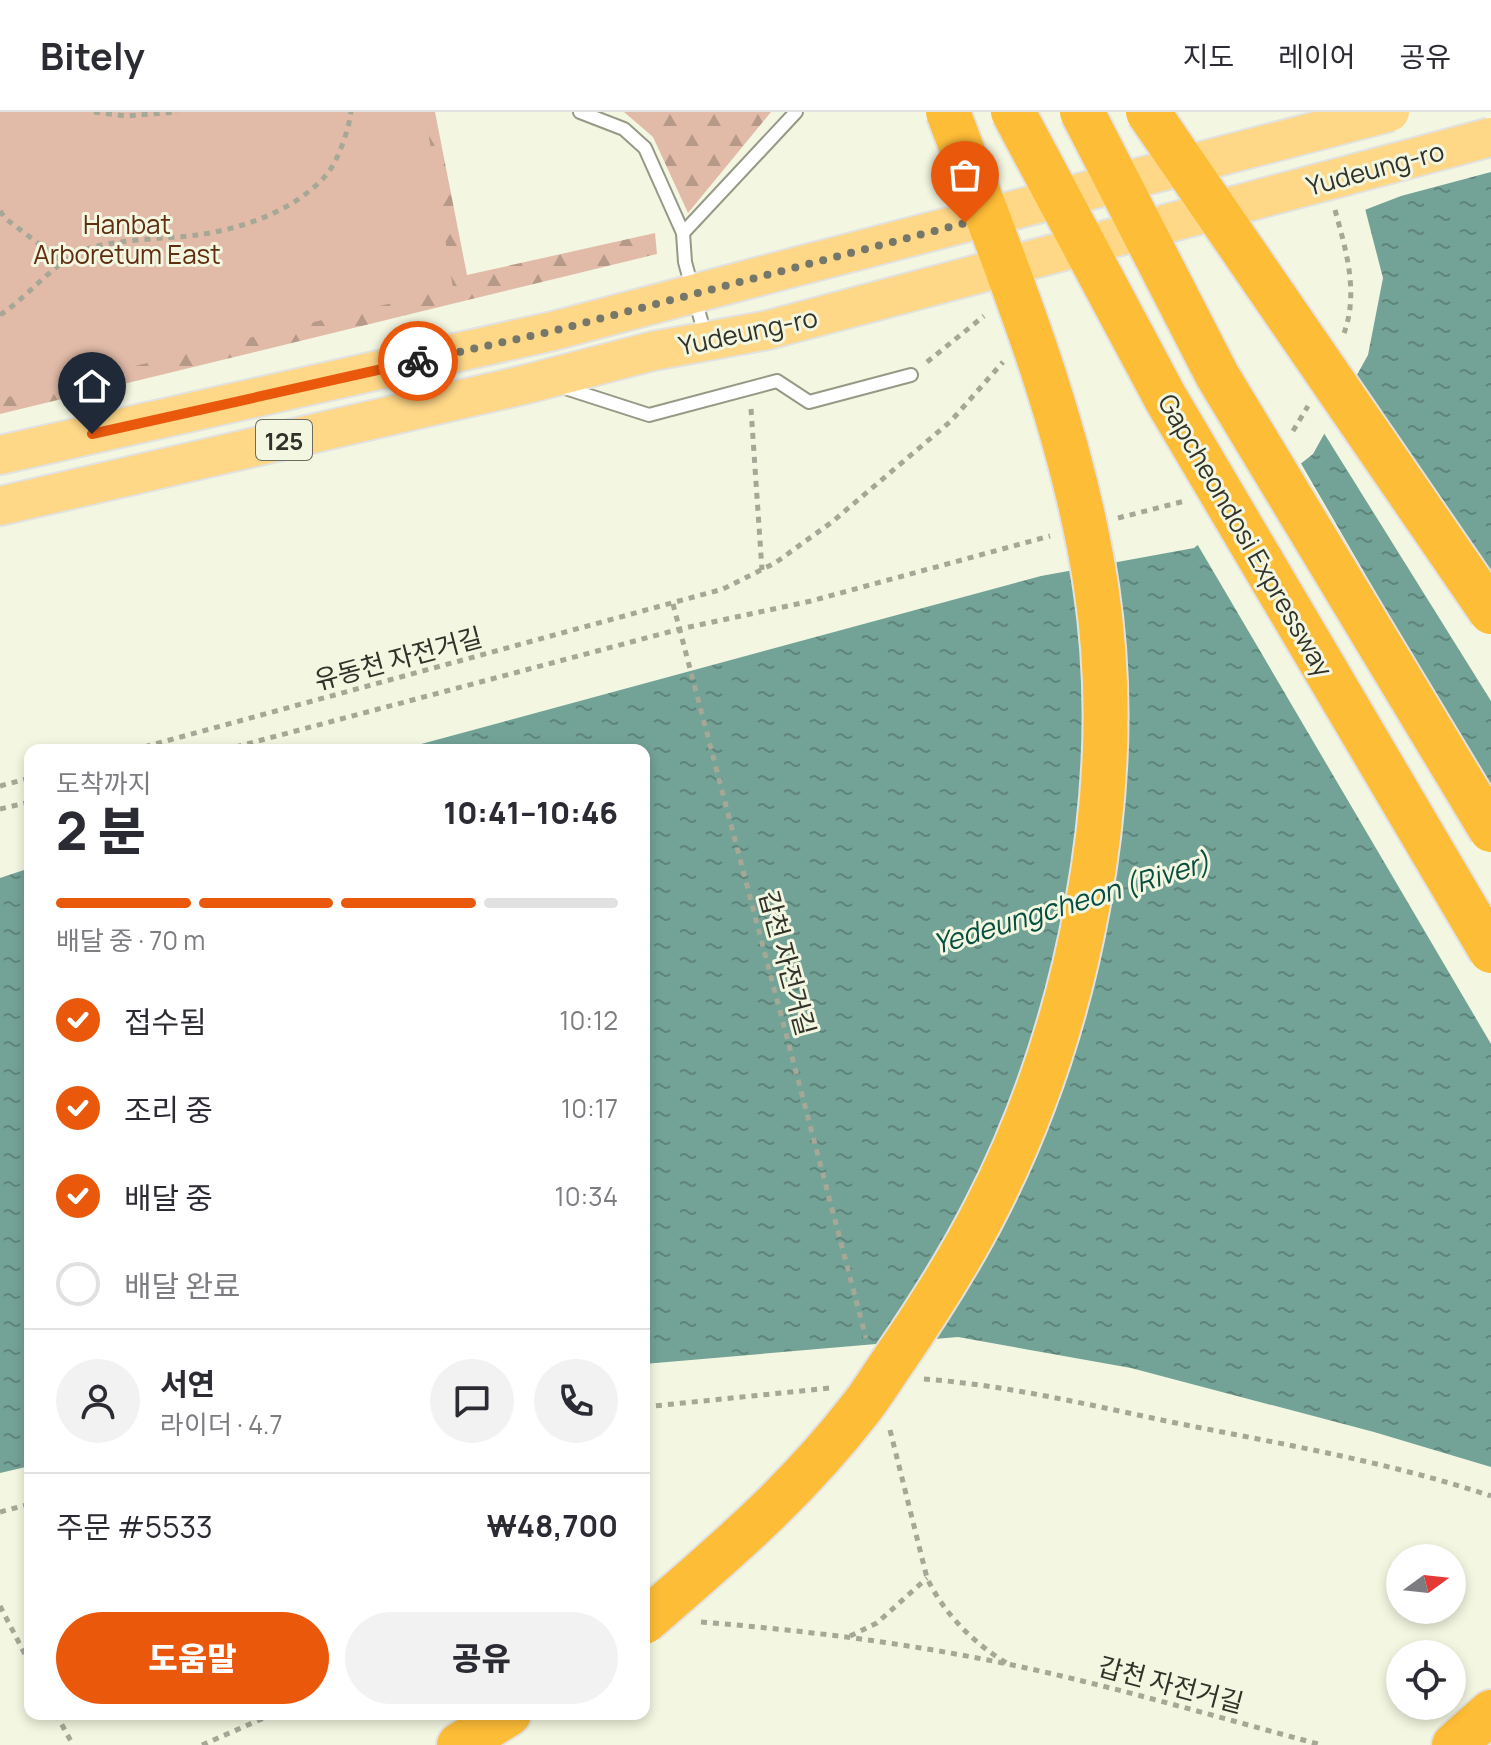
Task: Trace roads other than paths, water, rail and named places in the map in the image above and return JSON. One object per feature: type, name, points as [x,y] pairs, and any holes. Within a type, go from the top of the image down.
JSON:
[{"type":"highway","points":[[650,1617],[750,1531],[808,1471],[862,1408],[933,1304],[987,1207],[1026,1119],[1060,1019],[1084,923],[1101,824],[1103,660],[1097,588],[1080,498],[1048,387],[948,112]]},
{"type":"highway","name":"Gapcheondosi Expressway","points":[[1013,112],[1166,399],[1491,951]]},
{"type":"highway","points":[[1082,112],[1217,375],[1491,830]]},
{"type":"highway","points":[[1148,112],[1491,612]]},
{"type":"highway","points":[[1454,1745],[1491,1712]]},
{"type":"highway","points":[[460,1745],[500,1720]]},
{"type":"main road","name":"Yudeung-ro","points":[[0,455],[553,331],[1390,112]]},
{"type":"main road","name":"Yudeung-ro","points":[[0,506],[568,375],[653,351],[768,330],[1491,137]]},
{"type":"lane","points":[[580,112],[624,129],[645,148],[683,233],[685,262],[681,297],[707,342]]},
{"type":"lane","points":[[683,233],[796,112]]},
{"type":"lane","points":[[527,384],[565,387],[649,415],[777,381],[809,402],[911,375]]},
{"type":"water","name":"Yedeungcheon (River)","points":[[1340,112],[1491,112],[1491,1467],[1374,1432],[1131,1368],[958,1337],[650,1363],[650,744],[421,744],[1041,576],[1194,548],[1313,454],[1368,355],[1383,278]]},
{"type":"water","points":[[24,870],[24,1467],[0,1473],[0,878]]},
{"type":"park label","name":"Hanbat Arboretum East","points":[[127,239]]}]
